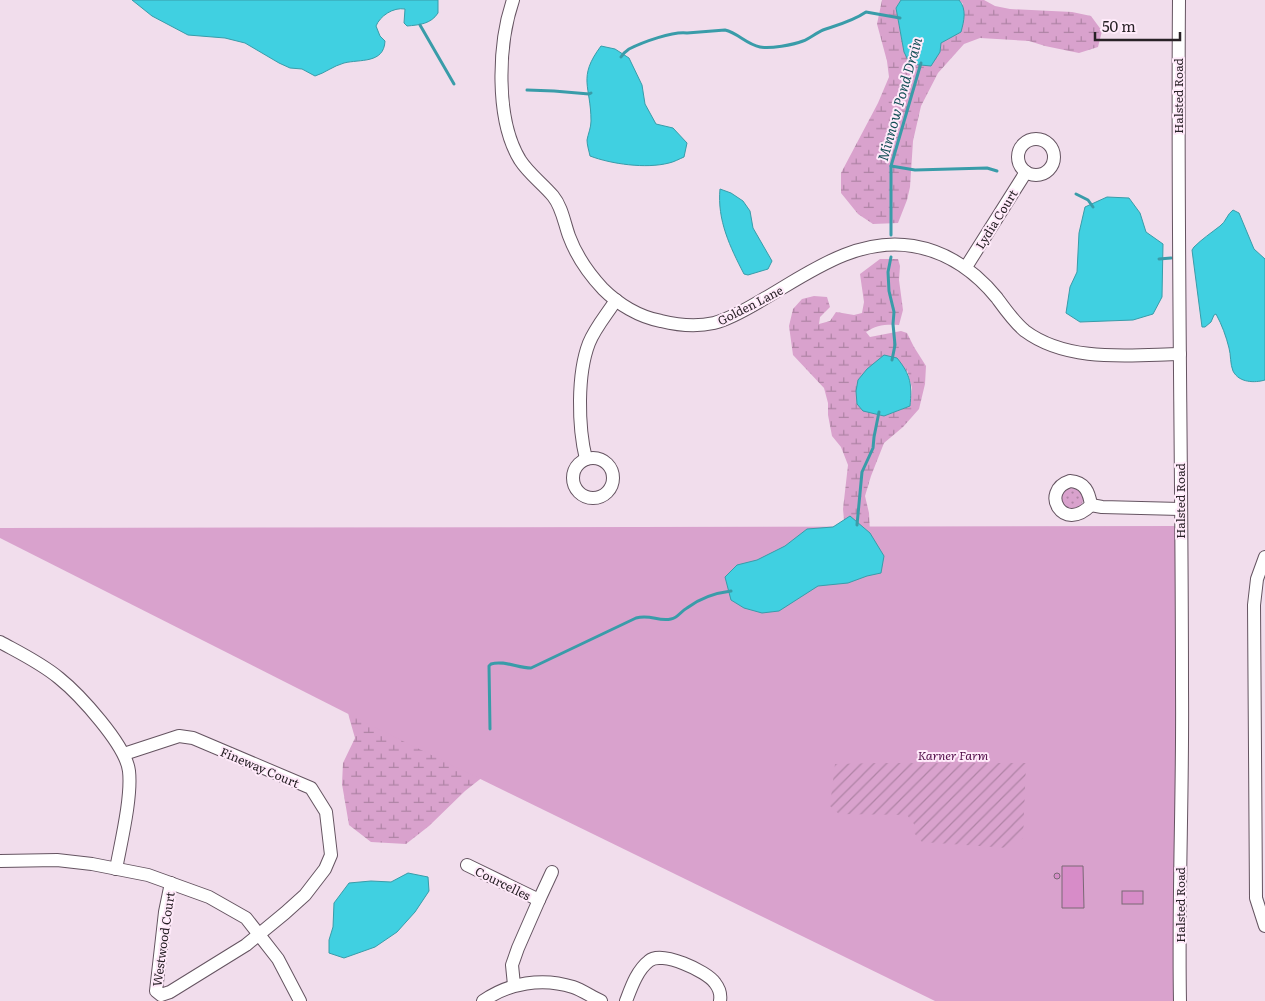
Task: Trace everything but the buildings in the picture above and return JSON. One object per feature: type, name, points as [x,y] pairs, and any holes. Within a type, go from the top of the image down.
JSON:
[{"type":"street","name":"Golden Lane","points":[[513,0],[504,39],[502,74],[504,120],[510,140],[519,159],[554,197],[570,238],[582,262],[594,279],[616,300],[641,315],[671,324],[713,324],[751,307],[837,258],[858,249],[894,244],[920,248],[952,259],[966,267],[987,286],[1016,323],[1046,342],[1082,353],[1100,355],[1180,354]]},
{"type":"street","name":"Halsted Road","points":[[1179,0],[1182,687],[1180,1001]]},
{"type":"street","name":"Lydia Court","points":[[966,267],[1026,172]]},
{"type":"street","points":[[586,459],[582,439],[581,383],[583,364],[594,333],[616,300]]},
{"type":"street","points":[[1091,505],[1102,508],[1180,509]]},
{"type":"street","points":[[1265,557],[1258,578],[1254,605],[1256,898],[1265,926]]},
{"type":"street","points":[[0,642],[30,658],[59,678],[97,716],[124,754],[129,770],[128,799],[116,869]]},
{"type":"street","name":"Fineway Court","points":[[124,754],[179,736],[193,738],[311,788],[326,812],[331,855],[325,869],[305,895],[259,934]]},
{"type":"street","points":[[0,861],[57,860],[116,869],[148,875],[209,897],[246,918],[278,958],[300,1001]]},
{"type":"street","name":"Courcelles","points":[[467,865],[539,900]]},
{"type":"street","name":"Courcelles","points":[[514,985],[512,965],[552,872]]},
{"type":"street","name":"Westwood Court","points":[[171,884],[165,912],[156,991],[161,995],[170,992],[225,960],[246,946],[259,934]]},
{"type":"street","points":[[626,1001],[633,983],[649,961],[662,957],[672,959],[709,977],[716,983],[720,1001]]},
{"type":"street","points":[[483,1001],[497,991],[514,985],[548,983],[573,987],[601,1001]]},
{"type":"green space","points":[[882,0],[901,0],[896,8],[904,52],[940,52],[941,43],[948,39],[963,4],[959,0],[984,0],[995,6],[1010,9],[1072,12],[1091,16],[1102,31],[1098,47],[1079,53],[1029,41],[980,38],[964,44],[938,73],[921,106],[913,141],[910,187],[898,223],[873,224],[858,214],[841,193],[841,173],[878,103],[889,77],[887,61],[877,24]]},
{"type":"green space","points":[[880,259],[898,259],[903,310],[899,325],[881,326],[866,332],[870,337],[901,331],[907,333],[926,366],[925,384],[919,409],[903,427],[884,443],[871,476],[865,496],[869,513],[870,533],[850,517],[844,520],[843,509],[848,465],[841,447],[832,436],[824,388],[793,355],[789,326],[793,309],[802,299],[814,296],[827,297],[830,307],[820,317],[819,324],[830,321],[836,312],[854,315],[862,313],[864,302],[860,274]],"holes":[[[907,370],[912,388],[910,406],[884,416]]]},
{"type":"green space","points":[[1072,488],[1080,491],[1083,499],[1080,507],[1072,510],[1064,507],[1061,499],[1064,491]]},
{"type":"green space","name":"Karner Farm","points":[[1182,526],[1182,1001],[935,1001],[374,727],[0,538],[0,528]]},
{"type":"green space","points":[[345,692],[498,765],[465,791],[429,826],[406,844],[371,842],[349,825],[342,784],[343,763],[355,738]]},
{"type":"green space","points":[[1026,763],[1023,838],[1008,848],[922,842],[914,833],[914,824],[907,815],[839,814],[830,806],[835,764]]},
{"type":"water","points":[[132,0],[438,0],[438,13],[428,22],[407,26],[404,23],[405,9],[392,11],[384,16],[376,26],[380,36],[385,41],[384,48],[380,54],[370,59],[340,64],[315,76],[302,69],[290,68],[279,63],[245,43],[225,38],[188,35],[152,16]]},
{"type":"water","points":[[901,0],[959,0],[962,4],[964,15],[961,32],[941,43],[940,52],[931,66],[910,64],[904,52],[896,8]]},
{"type":"water","points":[[601,46],[615,49],[629,58],[642,85],[645,104],[656,124],[673,128],[687,143],[684,157],[671,163],[639,166],[590,156],[587,140],[591,121],[587,75],[589,66]]},
{"type":"water","points":[[720,189],[731,193],[743,201],[750,211],[753,228],[772,261],[768,269],[748,275],[744,274],[726,233],[721,212]]},
{"type":"water","points":[[1107,197],[1129,198],[1140,213],[1146,232],[1163,244],[1162,297],[1153,314],[1133,320],[1080,322],[1066,313],[1070,287],[1077,272],[1079,233],[1085,207]]},
{"type":"water","points":[[1233,210],[1239,213],[1254,249],[1265,259],[1265,380],[1261,381],[1243,380],[1233,371],[1227,339],[1216,314],[1211,322],[1202,327],[1192,250],[1200,241],[1222,224]]},
{"type":"water","points":[[884,355],[897,358],[902,364],[908,375],[911,392],[910,406],[884,416],[863,411],[857,404],[856,391],[858,380],[867,369]]},
{"type":"water","points":[[850,516],[870,533],[884,556],[881,573],[848,583],[818,586],[779,611],[762,613],[744,608],[731,600],[725,577],[737,565],[757,560],[785,546],[807,529],[833,527]]},
{"type":"water","points":[[408,873],[428,877],[429,891],[415,912],[397,932],[375,947],[344,958],[329,953],[334,903],[349,883],[391,882]]},
{"type":"waterway","points":[[621,57],[635,46],[674,34],[725,30],[755,46],[770,47],[803,41],[823,30],[851,20],[866,12],[900,18]]},
{"type":"waterway","points":[[420,25],[454,84]]},
{"type":"waterway","name":"Minnow Pond Drain","points":[[891,235],[891,166],[921,63]]},
{"type":"waterway","points":[[527,90],[591,93]]},
{"type":"waterway","points":[[891,166],[915,170],[987,168],[997,171]]},
{"type":"waterway","points":[[1076,194],[1088,200],[1093,207]]},
{"type":"waterway","name":"Minnow Pond Drain","points":[[891,257],[888,272],[889,291],[894,312],[895,345],[892,360]]},
{"type":"waterway","points":[[1159,259],[1171,258]]},
{"type":"waterway","name":"Minnow Pond Drain","points":[[857,525],[862,472],[873,448],[879,412]]},
{"type":"waterway","name":"Minnow Pond Drain","points":[[490,729],[489,666],[491,664],[501,663],[531,668],[636,618],[646,617],[666,620],[678,616],[692,604],[702,599],[731,591]]}]
